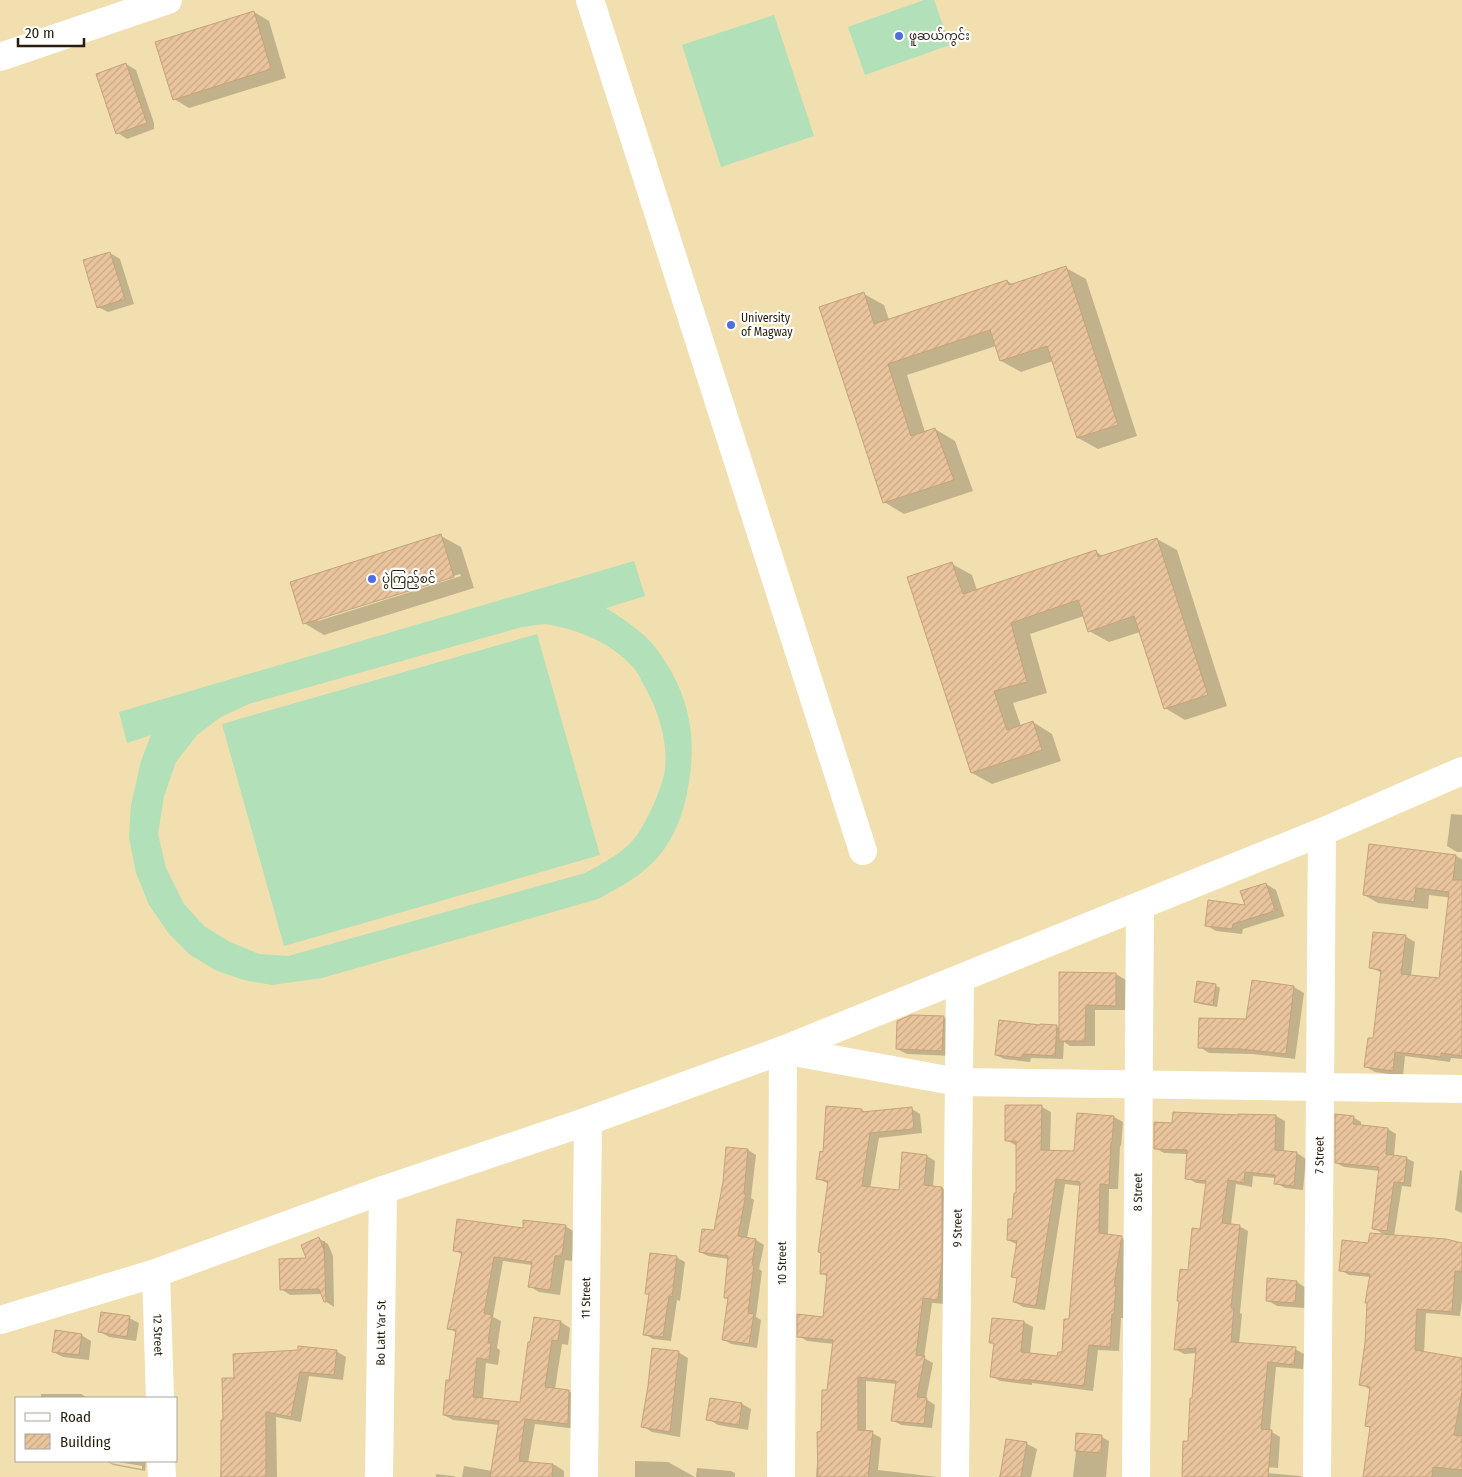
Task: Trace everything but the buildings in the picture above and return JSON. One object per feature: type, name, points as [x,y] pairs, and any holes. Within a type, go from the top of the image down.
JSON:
[{"type":"street","points":[[0,57],[168,0]]},
{"type":"street","points":[[590,0],[863,851]]},
{"type":"street","points":[[0,1320],[156,1273],[383,1190],[588,1121],[783,1050],[1322,832],[1462,770]]},
{"type":"street","name":"7 Street","points":[[1317,1477],[1322,832]]},
{"type":"street","name":"8 Street","points":[[1136,1477],[1140,906]]},
{"type":"street","name":"9 Street","points":[[955,1477],[960,979]]},
{"type":"street","points":[[783,1050],[958,1082],[1462,1089]]},
{"type":"street","name":"10 Street","points":[[781,1477],[783,1050]]},
{"type":"street","name":"11 Street","points":[[584,1477],[588,1121]]},
{"type":"street","name":"Bo Latt Yar St","points":[[379,1477],[383,1190]]},
{"type":"street","name":"12 Street","points":[[156,1273],[160,1397]]},
{"type":"street","points":[[162,1462],[162,1477]]},
{"type":"green space","name":"ဖူဆယ်ကွင်း","points":[[924,0],[934,0],[950,45],[865,75],[848,27]]},
{"type":"green space","points":[[774,15],[814,136],[721,167],[682,45]]},
{"type":"green space","points":[[634,561],[645,596],[606,608],[646,637],[660,653],[671,671],[684,701],[691,730],[690,776],[682,813],[663,851],[637,876],[598,899],[322,978],[272,985],[244,980],[215,970],[189,954],[169,934],[149,905],[136,873],[129,838],[131,805],[141,761],[151,735],[127,743],[119,712]],"holes":[[[545,624],[581,633],[603,643],[632,666],[651,698],[662,728],[666,759],[661,785],[650,813],[641,829],[620,852],[585,873],[288,956],[259,954],[230,942],[204,926],[184,904],[166,868],[158,834],[164,796],[176,762],[197,735],[221,717],[249,704],[522,627]]]},
{"type":"green space","points":[[537,634],[600,855],[284,946],[222,724]]},
{"type":"place","name":"ဖူဆယ်ကွင်း","points":[[899,36]]},
{"type":"place","name":"University of Magway","points":[[731,325]]},
{"type":"place","name":"ပွဲကြည့်စင်","points":[[372,579]]}]
